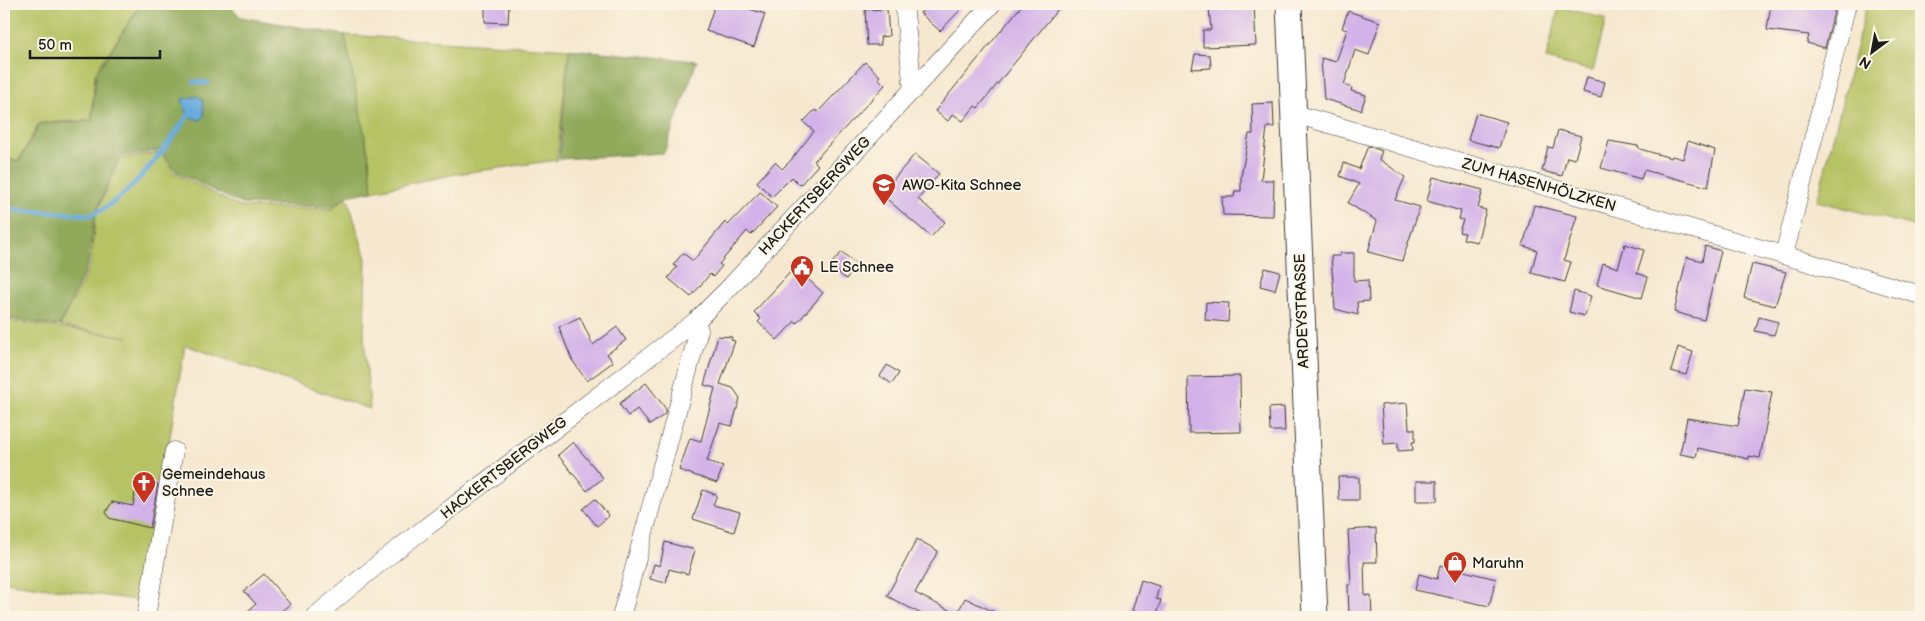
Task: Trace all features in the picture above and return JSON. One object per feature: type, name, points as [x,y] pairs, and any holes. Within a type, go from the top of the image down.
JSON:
[{"type":"main road","name":"ARDEYSTRASSE","points":[[1289,4],[1315,617]]},
{"type":"street","points":[[904,4],[912,91]]},
{"type":"street","name":"HACKERTSBERGWEG","points":[[314,617],[390,555],[696,321],[992,4]]},
{"type":"street","points":[[1784,255],[1848,4]]},
{"type":"street","name":"ZUM HASENHÖLZKEN","points":[[1295,114],[1921,295]]},
{"type":"street","points":[[620,617],[699,330],[696,321]]},
{"type":"street","points":[[146,617],[174,451]]},
{"type":"green space","points":[[5,4],[141,4],[95,73],[91,120],[39,123],[19,160],[4,158]]},
{"type":"green space","points":[[141,4],[227,4],[241,17],[345,35],[369,158],[372,191],[347,196],[332,207],[241,204],[176,172],[161,150],[119,157],[95,214],[88,265],[59,326],[4,318],[4,160],[19,161],[40,124],[92,121],[96,74]]},
{"type":"green space","points":[[1867,4],[1921,4],[1921,228],[1817,201]]},
{"type":"green space","points":[[1559,7],[1606,19],[1593,71],[1546,59]]},
{"type":"green space","points":[[345,35],[569,49],[557,160],[456,174],[372,191],[369,158]]},
{"type":"green space","points":[[569,49],[697,61],[664,153],[559,159]]},
{"type":"green space","points":[[161,152],[174,173],[240,207],[332,209],[347,196],[366,259],[364,336],[370,409],[185,345],[143,601],[4,582],[4,320],[128,337],[60,326],[90,266],[96,214],[120,159]]},
{"type":"water","points":[[199,96],[203,101],[204,116],[200,120],[189,115],[182,99]]},
{"type":"building","points":[[485,4],[509,4],[508,23],[485,22]]},
{"type":"building","points":[[715,4],[734,4],[765,14],[754,47],[706,31]]},
{"type":"building","points":[[925,4],[966,4],[940,31],[920,13],[925,9]]},
{"type":"building","points":[[1023,4],[1062,4],[978,108],[975,106],[963,121],[953,114],[948,121],[935,111]]},
{"type":"building","points":[[1254,4],[1256,45],[1203,47],[1203,30],[1211,30],[1209,7]]},
{"type":"building","points":[[1771,4],[1836,4],[1825,48],[1807,43],[1809,35],[1767,30]]},
{"type":"building","points":[[887,9],[889,36],[880,37],[881,45],[867,45],[865,10]]},
{"type":"building","points":[[1348,11],[1380,22],[1369,55],[1355,50],[1344,85],[1352,88],[1351,91],[1366,95],[1361,110],[1324,99],[1321,58],[1336,62],[1347,30],[1342,28]]},
{"type":"building","points":[[1195,54],[1210,55],[1211,68],[1192,69]]},
{"type":"building","points":[[865,62],[880,76],[878,78],[885,85],[814,161],[818,165],[800,185],[792,177],[772,197],[757,182],[775,162],[782,169],[791,160],[814,131],[803,122],[815,110],[818,112]]},
{"type":"building","points":[[1587,77],[1605,82],[1601,97],[1583,92]]},
{"type":"building","points":[[1273,103],[1274,127],[1267,127],[1261,180],[1274,180],[1273,216],[1223,215],[1222,197],[1234,197],[1235,191],[1241,191],[1241,177],[1249,134],[1253,134],[1252,104]]},
{"type":"building","points":[[1476,113],[1507,122],[1499,148],[1468,140]]},
{"type":"building","points":[[1558,130],[1581,136],[1575,159],[1567,157],[1562,176],[1542,171],[1548,147],[1553,148]]},
{"type":"building","points":[[1609,141],[1638,146],[1640,149],[1671,158],[1672,156],[1683,159],[1688,141],[1715,150],[1708,187],[1644,170],[1641,179],[1601,168]]},
{"type":"building","points":[[1368,146],[1382,151],[1379,159],[1405,177],[1395,200],[1420,207],[1402,261],[1368,252],[1377,221],[1348,203],[1359,184],[1340,176],[1344,163],[1359,169]]},
{"type":"building","points":[[915,154],[939,174],[918,199],[945,222],[931,237],[881,194]]},
{"type":"building","points":[[1433,177],[1483,190],[1478,208],[1486,210],[1477,242],[1463,239],[1465,233],[1459,232],[1463,220],[1459,219],[1461,211],[1427,201]]},
{"type":"building","points":[[760,192],[777,207],[751,235],[747,231],[719,264],[722,266],[713,277],[710,274],[691,297],[668,278],[677,267],[673,265],[683,253],[693,261],[725,222],[728,225]]},
{"type":"building","points":[[1534,205],[1577,216],[1564,260],[1571,262],[1565,282],[1531,273],[1537,250],[1523,246]]},
{"type":"building","points":[[1625,244],[1644,250],[1637,273],[1648,277],[1642,298],[1597,285],[1603,263],[1618,268]]},
{"type":"building","points":[[1705,246],[1721,251],[1704,320],[1674,312],[1687,257],[1702,261]]},
{"type":"building","points":[[842,252],[858,266],[846,279],[830,265]]},
{"type":"building","points":[[1340,253],[1354,253],[1354,281],[1368,280],[1369,301],[1357,302],[1358,315],[1335,309],[1331,256],[1340,256]]},
{"type":"building","points":[[1752,264],[1786,272],[1775,306],[1744,298]]},
{"type":"building","points":[[795,267],[823,293],[797,323],[795,321],[777,340],[758,322],[761,319],[754,312]]},
{"type":"building","points":[[1265,268],[1280,272],[1275,290],[1260,286]]},
{"type":"building","points":[[1574,291],[1591,296],[1585,316],[1569,312]]},
{"type":"building","points":[[1206,302],[1229,303],[1228,322],[1205,320]]},
{"type":"building","points":[[580,317],[593,345],[617,327],[626,340],[607,354],[613,362],[587,381],[572,360],[559,327]]},
{"type":"building","points":[[1759,317],[1778,322],[1774,335],[1755,331]]},
{"type":"building","points":[[718,336],[732,337],[731,340],[735,341],[720,384],[733,388],[740,398],[732,426],[720,423],[707,461],[723,466],[717,483],[679,470],[690,438],[701,441],[715,388],[704,385]]},
{"type":"building","points":[[1678,347],[1693,352],[1686,375],[1671,371]]},
{"type":"building","points":[[887,365],[899,373],[892,384],[880,376]]},
{"type":"building","points":[[1240,376],[1241,432],[1189,433],[1188,377]]},
{"type":"building","points":[[646,383],[666,409],[665,414],[650,425],[637,409],[628,416],[619,404]]},
{"type":"building","points":[[1745,388],[1772,392],[1760,458],[1749,456],[1749,459],[1698,448],[1696,457],[1680,454],[1687,418],[1738,426]]},
{"type":"building","points":[[1407,403],[1409,429],[1415,429],[1415,442],[1412,442],[1413,450],[1398,451],[1398,443],[1384,444],[1381,405]]},
{"type":"building","points":[[1284,407],[1285,431],[1270,431],[1269,408]]},
{"type":"building","points":[[573,442],[603,478],[587,491],[558,455]]},
{"type":"building","points":[[1338,477],[1359,477],[1359,500],[1339,500]]},
{"type":"building","name":"Gemeindehaus Schnee","points":[[137,481],[158,484],[150,528],[109,518],[106,512],[112,502],[133,506]]},
{"type":"building","points":[[1416,481],[1437,481],[1437,501],[1416,501]]},
{"type":"building","points":[[703,490],[717,495],[713,505],[740,512],[734,532],[693,519]]},
{"type":"building","points":[[595,499],[609,516],[597,526],[583,509]]},
{"type":"building","points":[[1376,528],[1377,562],[1364,562],[1365,596],[1371,595],[1372,617],[1349,617],[1348,585],[1351,584],[1348,530]]},
{"type":"building","points":[[917,539],[938,551],[915,593],[957,614],[965,598],[1005,617],[927,617],[887,596]]},
{"type":"building","points":[[665,542],[695,550],[688,574],[669,569],[666,583],[650,579],[654,564],[660,566]]},
{"type":"building","name":"Maruhn","points":[[1440,565],[1496,579],[1489,606],[1415,590],[1419,574],[1437,579]]},
{"type":"building","points":[[264,574],[290,604],[274,617],[241,617],[256,604],[244,591]]},
{"type":"building","points":[[1141,580],[1159,586],[1156,599],[1161,600],[1156,617],[1132,611]]},
{"type":"waterway","points":[[194,82],[208,83]]},
{"type":"waterway","points":[[4,209],[90,215],[104,209],[131,187],[144,173],[188,116]]},
{"type":"place","name":"AWO-Kita Schnee","points":[[884,206]]},
{"type":"place","name":"LE Schnee","points":[[802,288]]},
{"type":"place","name":"Gemeindehaus Schnee","points":[[144,504]]},
{"type":"place","name":"Maruhn","points":[[1455,584]]}]
